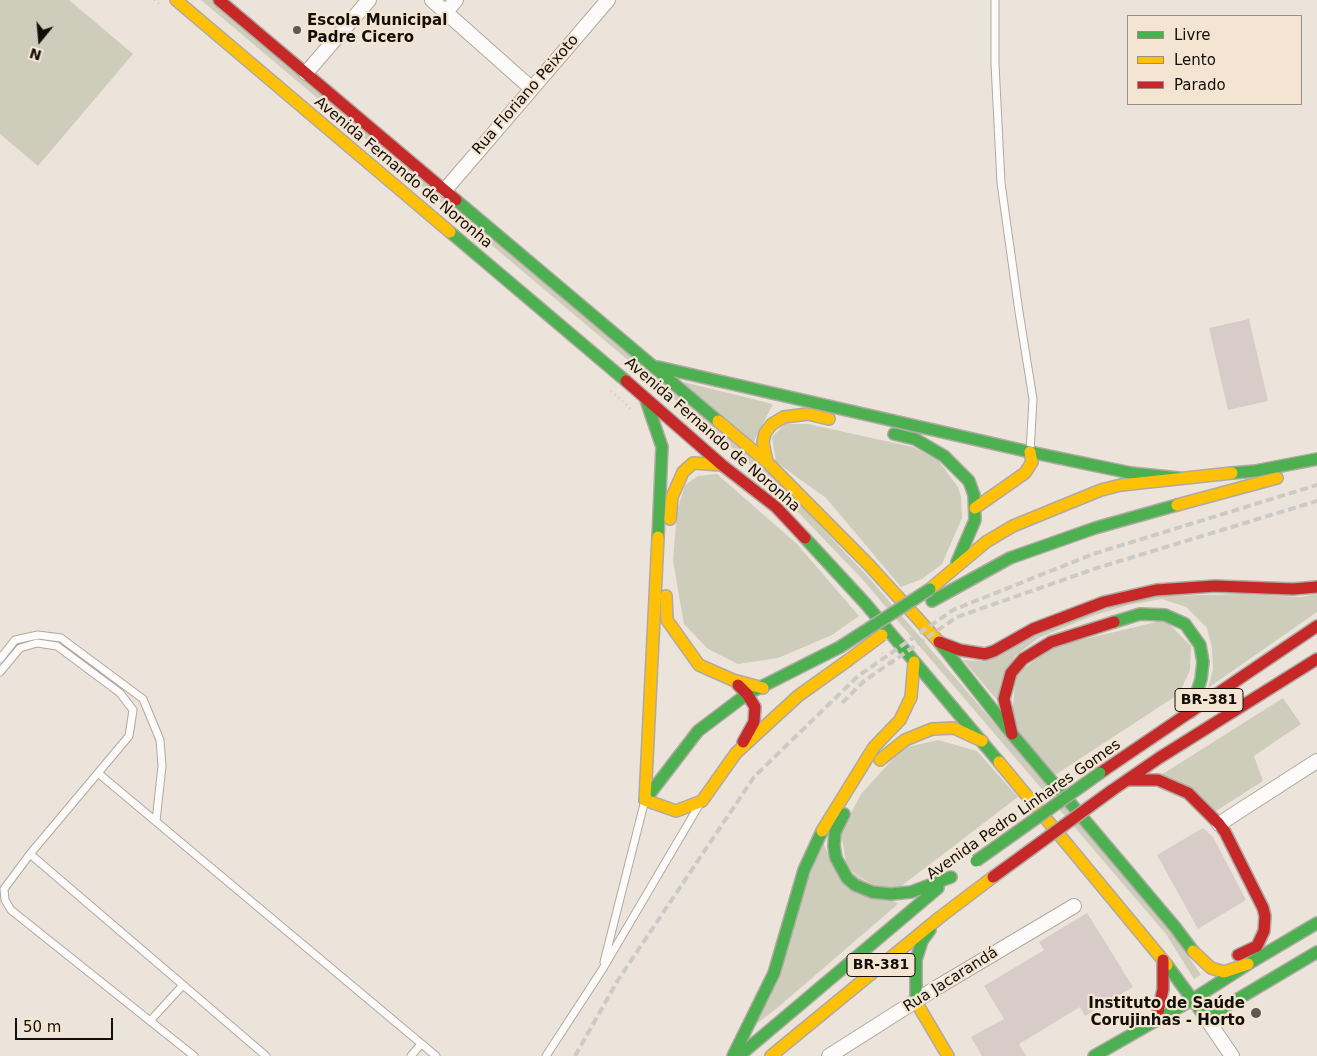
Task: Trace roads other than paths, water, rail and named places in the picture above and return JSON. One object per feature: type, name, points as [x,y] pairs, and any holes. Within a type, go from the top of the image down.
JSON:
[{"type":"main road","name":"Avenida Fernando de Noronha","points":[[176,0],[644,396],[722,465],[776,506],[865,603],[982,741],[1163,960],[1206,1018]]},
{"type":"main road","name":"Avenida Fernando de Noronha","points":[[219,0],[767,462],[869,565],[939,642],[1012,734],[1175,927]]},
{"type":"main road","points":[[651,365],[1131,474],[1179,478]]},
{"type":"main road","points":[[644,396],[662,447],[645,800]]},
{"type":"main road","points":[[767,462],[762,442],[765,433],[772,424],[784,417],[808,414],[837,421]]},
{"type":"main road","points":[[886,432],[915,439],[944,456],[969,481],[975,514],[986,542],[998,552],[1010,558]]},
{"type":"main road","points":[[952,572],[975,514],[1025,473],[1032,462],[1030,452]]},
{"type":"main road","points":[[645,800],[698,731],[747,694],[763,688],[840,647],[930,589],[986,542],[1013,526],[1101,490],[1121,485],[1254,471],[1317,458]]},
{"type":"main road","points":[[722,465],[693,463],[683,472],[672,497],[666,559],[666,620],[699,665],[733,680],[763,688]]},
{"type":"main road","points":[[1085,463],[1096,477],[1101,490],[1095,528]]},
{"type":"main road","points":[[736,753],[798,696],[871,643],[932,601],[1010,558],[1095,528],[1317,465]]},
{"type":"main road","points":[[939,642],[960,650],[985,654],[1033,629],[1104,602],[1156,590],[1215,586],[1294,589],[1317,587]]},
{"type":"main road","points":[[1012,734],[1004,698],[1011,673],[1023,659],[1051,642],[1140,614],[1165,615],[1185,624],[1200,645],[1203,662],[1202,679],[1191,712]]},
{"type":"main road","name":"Avenida Pedro Linhares Gomes","points":[[739,1056],[963,869],[1100,773],[1317,626]]},
{"type":"main road","name":"BR-381","points":[[771,1056],[938,918],[1111,791],[1159,758],[1317,659]]},
{"type":"main road","points":[[733,1056],[774,973],[804,870],[823,828],[874,747],[900,720],[911,697],[914,662]]},
{"type":"main road","points":[[645,800],[676,811],[702,801],[736,753],[754,722],[755,707],[747,694],[733,680]]},
{"type":"main road","points":[[963,869],[911,892],[891,894],[872,892],[855,885],[847,878],[836,858],[834,846],[835,832],[854,795],[879,760],[905,740],[932,729],[954,728],[982,741]]},
{"type":"main road","points":[[1129,780],[1158,780],[1188,793],[1225,832],[1265,916],[1264,932],[1256,946],[1236,956],[1224,958]]},
{"type":"main road","points":[[938,918],[922,941],[916,960],[916,1002],[948,1056]]},
{"type":"main road","points":[[1094,1056],[1192,1000],[1317,923]]},
{"type":"main road","points":[[1175,927],[1211,952]]},
{"type":"main road","points":[[1175,927],[1192,950],[1212,968],[1224,972],[1248,964]]},
{"type":"main road","points":[[922,941],[921,954],[932,981]]},
{"type":"main road","points":[[1206,1018],[1317,952]]},
{"type":"main road","points":[[1156,1021],[1162,989],[1163,960]]},
{"type":"street","points":[[306,73],[370,0]]},
{"type":"street","points":[[432,0],[531,88]]},
{"type":"street","points":[[446,12],[456,0]]},
{"type":"street","name":"Rua Floriano Peixoto","points":[[444,190],[608,0]]},
{"type":"street","points":[[1219,824],[1317,761]]},
{"type":"street","name":"Rua Jacarandá","points":[[829,1056],[916,1002],[932,981],[1074,906]]},
{"type":"street","points":[[1206,1018],[1232,1056]]},
{"type":"lane","points":[[995,0],[995,64],[1001,183],[1033,399],[1030,452]]},
{"type":"lane","points":[[0,659],[15,640],[38,635],[61,638],[143,699],[160,740],[162,766],[156,821]]},
{"type":"lane","points":[[0,672],[20,648],[37,644],[57,646],[120,693],[133,710],[129,736],[30,854],[4,889],[5,900],[11,910],[194,1056]]},
{"type":"lane","points":[[98,773],[436,1056]]},
{"type":"lane","points":[[602,970],[645,800]]},
{"type":"lane","points":[[546,1056],[602,970],[702,801]]},
{"type":"lane","points":[[30,854],[266,1056]]},
{"type":"lane","points":[[150,1021],[183,985]]},
{"type":"lane","points":[[411,1056],[421,1044]]},
{"type":"railway","points":[[575,1056],[618,980],[754,777],[858,676],[953,610],[1093,554],[1317,485]]},
{"type":"railway","points":[[842,703],[864,681],[957,617],[1097,568],[1317,501]]},
{"type":"place","name":"Escola Municipal Padre Cicero","points":[[297,30]]},
{"type":"place","name":"Instituto de Saúde Corujinhas - Horto","points":[[1256,1013]]}]
